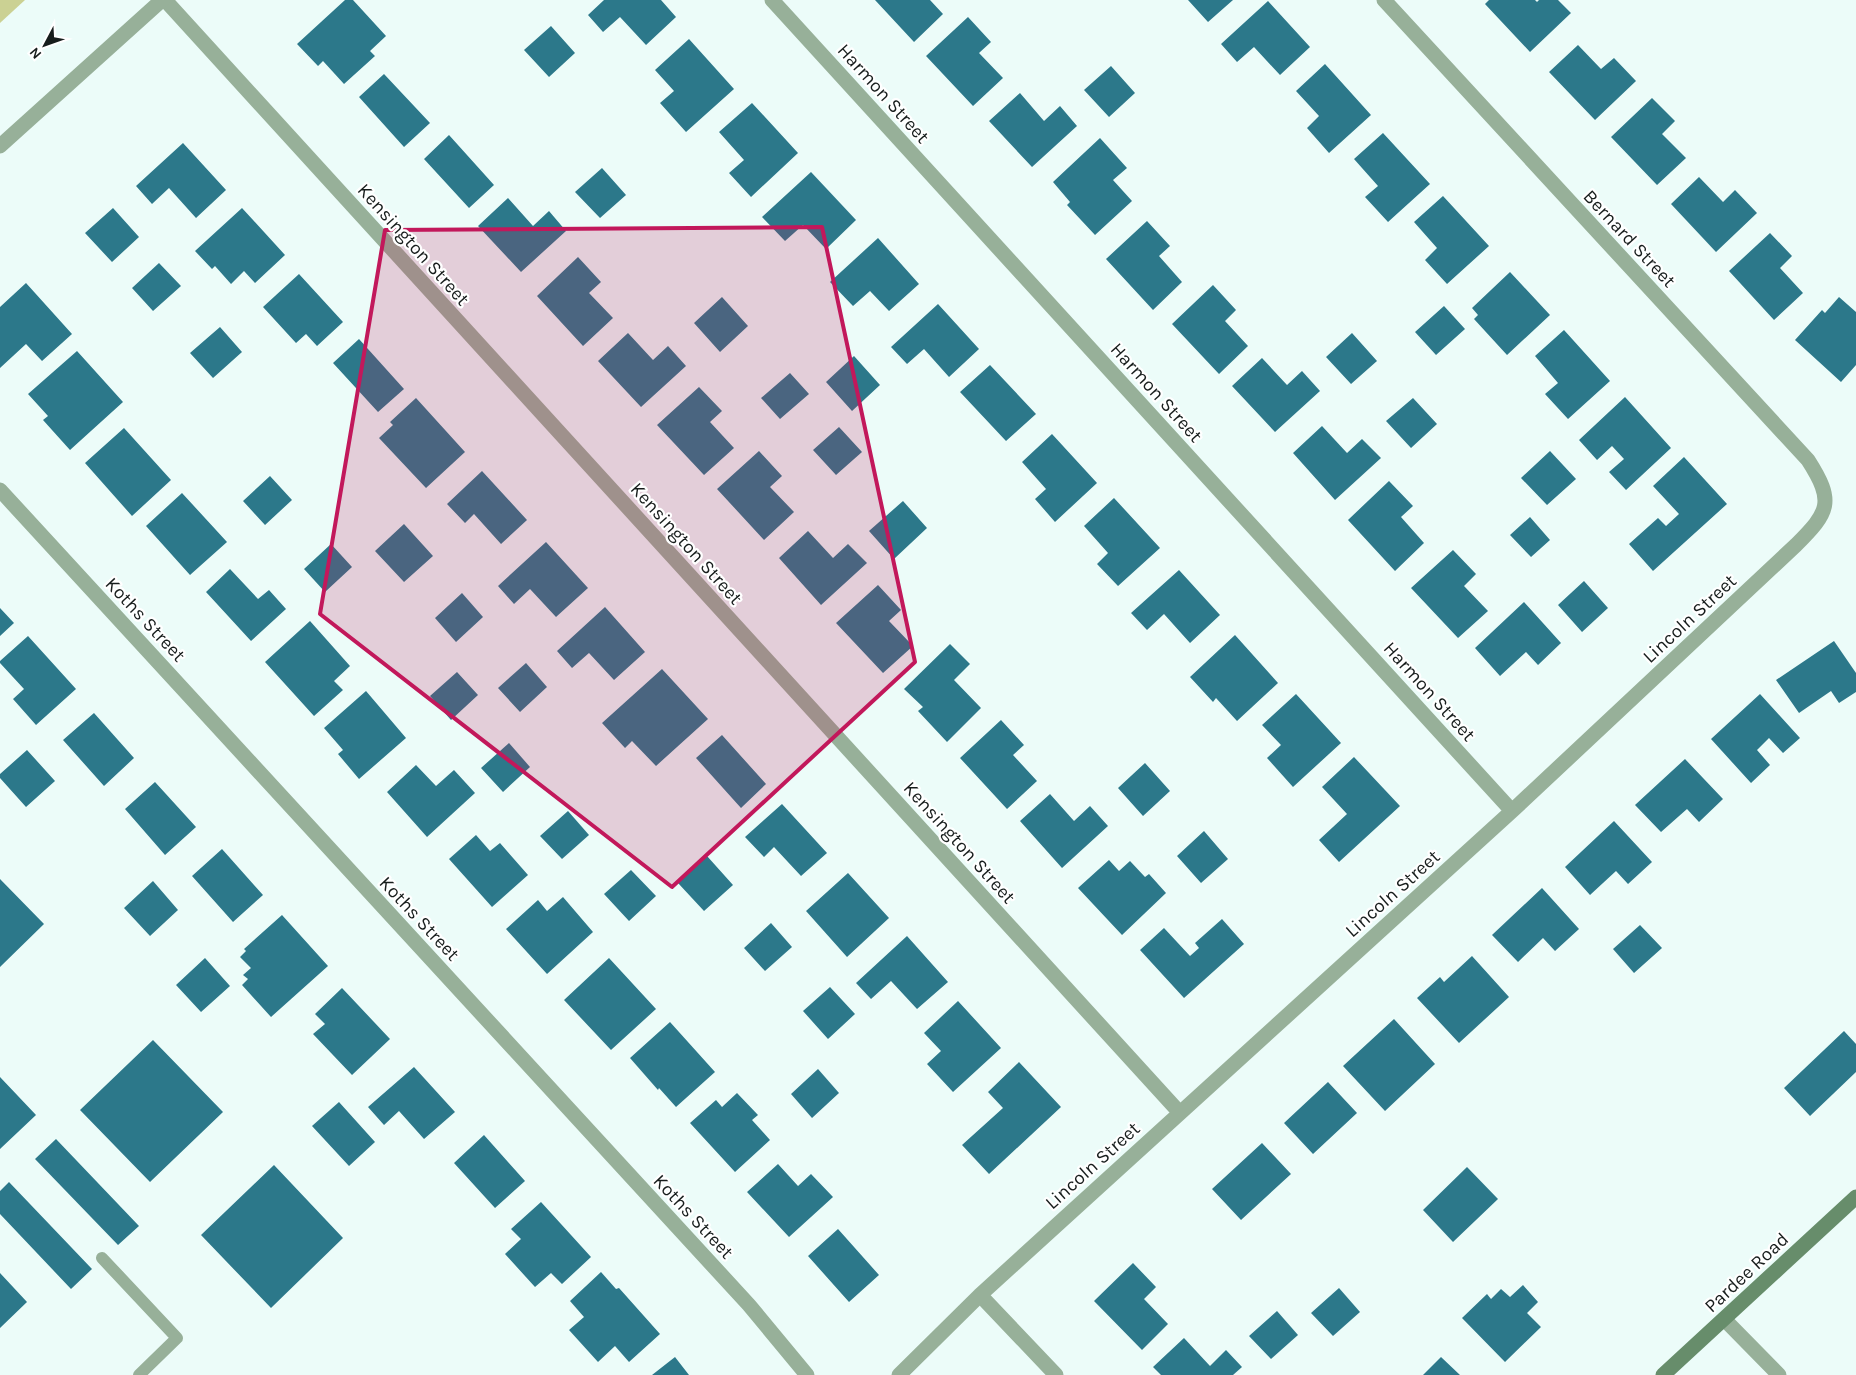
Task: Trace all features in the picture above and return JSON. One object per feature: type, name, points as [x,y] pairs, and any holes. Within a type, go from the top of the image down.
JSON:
[{"type":"main road","name":"Pardee Road","points":[[1663,1375],[1856,1197]]},
{"type":"street","points":[[0,146],[163,0]]},
{"type":"street","name":"Kensington Street","points":[[163,0],[1180,1113]]},
{"type":"street","name":"Harmon Street","points":[[772,0],[1512,811]]},
{"type":"street","name":"Bernard Street","points":[[1384,0],[1808,460],[1820,479],[1825,498],[1824,513]]},
{"type":"street","name":"Koths Street","points":[[0,490],[749,1305],[807,1375]]},
{"type":"street","name":"Lincoln Street","points":[[980,1295],[1512,811],[1814,528],[1824,513]]},
{"type":"street","points":[[900,1375],[980,1295],[1056,1375]]},
{"type":"street","points":[[1724,1319],[1779,1375]]},
{"type":"lane","points":[[102,1258],[177,1338],[139,1375]]},
{"type":"highlighted area","points":[[822,227],[915,662],[672,887],[320,614],[385,230]]},
{"type":"green space","points":[[0,0],[25,0],[0,23]]},
{"type":"building","points":[[345,0],[353,0],[386,36],[370,51],[375,56],[344,84],[323,61],[318,66],[297,44]]},
{"type":"building","points":[[604,0],[661,0],[676,17],[646,45],[620,17],[603,32],[588,15]]},
{"type":"building","points":[[875,0],[930,0],[943,14],[914,42]]},
{"type":"building","points":[[1188,0],[1233,0],[1208,22]]},
{"type":"building","points":[[1489,0],[1535,0],[1537,2],[1539,0],[1558,0],[1571,13],[1530,52],[1485,4]]},
{"type":"building","points":[[1268,1],[1310,47],[1280,75],[1254,47],[1237,62],[1221,44]]},
{"type":"building","points":[[968,17],[991,42],[979,53],[1003,78],[973,106],[926,56]]},
{"type":"building","points":[[551,26],[575,53],[549,77],[524,50]]},
{"type":"building","points":[[689,39],[734,89],[686,132],[660,103],[674,91],[655,70]]},
{"type":"building","points":[[1578,45],[1601,69],[1614,58],[1636,81],[1595,120],[1549,72]]},
{"type":"building","points":[[1325,64],[1371,115],[1329,153],[1307,128],[1319,116],[1296,91]]},
{"type":"building","points":[[1111,66],[1135,93],[1109,117],[1084,90]]},
{"type":"building","points":[[384,74],[430,123],[404,147],[359,97]]},
{"type":"building","points":[[1020,93],[1044,121],[1060,106],[1077,126],[1032,167],[989,121]]},
{"type":"building","points":[[1652,98],[1675,121],[1662,134],[1686,158],[1657,185],[1611,137]]},
{"type":"building","points":[[752,103],[798,153],[751,197],[729,173],[744,160],[719,132]]},
{"type":"building","points":[[1383,133],[1430,184],[1388,222],[1365,197],[1378,186],[1354,159]]},
{"type":"building","points":[[449,135],[494,185],[469,208],[424,159]]},
{"type":"building","points":[[1100,138],[1127,168],[1113,180],[1132,201],[1095,235],[1067,205],[1070,202],[1053,182]]},
{"type":"building","points":[[183,143],[226,190],[196,218],[169,188],[152,204],[136,186]]},
{"type":"building","points":[[602,168],[626,195],[600,218],[575,192]]},
{"type":"building","points":[[811,172],[856,220],[826,249],[803,225],[785,241],[762,217]]},
{"type":"building","points":[[1699,177],[1723,202],[1735,190],[1757,213],[1716,252],[1671,204]]},
{"type":"building","points":[[1443,196],[1489,246],[1447,284],[1425,260],[1437,248],[1414,222]]},
{"type":"building","points":[[508,198],[533,226],[549,211],[566,231],[521,272],[478,226]]},
{"type":"building","points":[[113,208],[139,237],[112,262],[85,233]]},
{"type":"building","points":[[242,208],[285,255],[255,283],[244,271],[231,284],[215,266],[212,269],[195,251]]},
{"type":"building","points":[[1147,221],[1170,246],[1159,256],[1182,282],[1153,310],[1106,259]]},
{"type":"building","points":[[1770,233],[1792,256],[1780,268],[1803,293],[1774,320],[1729,271]]},
{"type":"building","points":[[878,238],[919,284],[889,311],[870,291],[853,306],[830,282]]},
{"type":"building","points":[[578,257],[601,282],[589,293],[613,318],[583,346],[537,296]]},
{"type":"building","points":[[159,263],[181,286],[153,311],[132,288]]},
{"type":"building","points":[[1510,272],[1550,315],[1507,355],[1474,319],[1478,315],[1472,308]]},
{"type":"building","points":[[299,274],[343,322],[317,346],[306,334],[296,343],[263,307]]},
{"type":"building","points":[[26,283],[72,334],[42,361],[26,344],[0,368],[0,307]]},
{"type":"building","points":[[1213,285],[1236,310],[1225,321],[1248,346],[1219,374],[1172,324]]},
{"type":"building","points":[[722,297],[748,326],[720,352],[694,323]]},
{"type":"building","points":[[1839,297],[1856,312],[1856,365],[1841,382],[1795,340],[1822,310],[1825,313]]},
{"type":"building","points":[[938,304],[979,349],[949,377],[924,349],[907,364],[891,347]]},
{"type":"building","points":[[1444,306],[1465,329],[1436,355],[1415,332]]},
{"type":"building","points":[[220,327],[242,352],[213,378],[190,353]]},
{"type":"building","points":[[1564,330],[1610,381],[1568,419],[1545,394],[1558,383],[1535,356]]},
{"type":"building","points":[[628,333],[653,360],[668,346],[686,366],[641,407],[598,361]]},
{"type":"building","points":[[1352,333],[1377,361],[1351,384],[1326,357]]},
{"type":"building","points":[[359,339],[404,389],[378,412],[333,363]]},
{"type":"building","points":[[77,351],[123,402],[70,450],[43,420],[48,416],[28,394]]},
{"type":"building","points":[[854,356],[880,385],[852,411],[826,382]]},
{"type":"building","points":[[1262,358],[1287,385],[1302,371],[1320,391],[1275,432],[1232,386]]},
{"type":"building","points":[[990,365],[1036,414],[1006,441],[960,392]]},
{"type":"building","points":[[790,373],[809,394],[780,419],[761,398]]},
{"type":"building","points":[[699,387],[722,411],[710,422],[734,448],[704,475],[657,425]]},
{"type":"building","points":[[1625,397],[1671,448],[1626,490],[1609,472],[1624,459],[1612,446],[1597,460],[1579,440]]},
{"type":"building","points":[[416,398],[465,452],[426,488],[379,438],[393,425],[390,422]]},
{"type":"building","points":[[1413,398],[1437,424],[1411,448],[1386,421]]},
{"type":"building","points":[[1322,426],[1347,453],[1362,439],[1381,458],[1335,500],[1293,453]]},
{"type":"building","points":[[839,427],[862,452],[836,475],[813,450]]},
{"type":"building","points":[[124,428],[171,480],[132,516],[85,463]]},
{"type":"building","points":[[1052,434],[1097,483],[1055,522],[1035,499],[1046,489],[1022,462]]},
{"type":"building","points":[[759,451],[782,476],[770,487],[794,512],[764,540],[717,489]]},
{"type":"building","points":[[1550,451],[1576,479],[1547,505],[1521,478]]},
{"type":"building","points":[[1684,457],[1727,504],[1653,571],[1629,544],[1658,518],[1666,526],[1679,514],[1653,486]]},
{"type":"building","points":[[482,471],[527,520],[501,544],[474,514],[465,523],[447,504]]},
{"type":"building","points":[[270,476],[292,500],[265,525],[243,501]]},
{"type":"building","points":[[1389,481],[1413,506],[1401,517],[1424,543],[1395,571],[1348,520]]},
{"type":"building","points":[[182,493],[227,542],[190,575],[146,526]]},
{"type":"building","points":[[1114,498],[1160,548],[1118,586],[1097,564],[1108,553],[1084,526]]},
{"type":"building","points":[[903,501],[927,528],[894,559],[869,531]]},
{"type":"building","points":[[1530,517],[1550,540],[1531,557],[1510,535]]},
{"type":"building","points":[[404,524],[433,556],[404,582],[375,551]]},
{"type":"building","points":[[808,531],[833,558],[848,544],[867,563],[821,605],[779,558]]},
{"type":"building","points":[[546,542],[588,588],[556,617],[530,589],[514,604],[498,586]]},
{"type":"building","points":[[331,544],[352,567],[325,592],[304,569]]},
{"type":"building","points":[[1453,550],[1476,574],[1464,586],[1488,611],[1458,638],[1411,588]]},
{"type":"building","points":[[230,569],[258,599],[269,590],[286,609],[251,641],[206,592]]},
{"type":"building","points":[[1179,570],[1220,615],[1190,643],[1164,614],[1147,630],[1131,613]]},
{"type":"building","points":[[1584,581],[1608,608],[1582,632],[1558,605]]},
{"type":"building","points":[[878,585],[901,610],[889,621],[913,646],[883,673],[836,623]]},
{"type":"building","points":[[462,593],[483,617],[456,642],[435,618]]},
{"type":"building","points":[[1524,602],[1561,643],[1538,665],[1526,652],[1500,676],[1475,648]]},
{"type":"building","points":[[605,607],[645,652],[614,680],[589,653],[572,668],[557,651]]},
{"type":"building","points":[[0,608],[14,623],[0,636]]},
{"type":"building","points":[[310,621],[350,666],[334,681],[343,690],[314,716],[265,662]]},
{"type":"building","points":[[1235,635],[1278,683],[1237,721],[1216,698],[1213,702],[1190,677]]},
{"type":"building","points":[[28,636],[76,689],[36,725],[13,699],[24,689],[0,663]]},
{"type":"building","points":[[1834,641],[1856,673],[1856,692],[1839,703],[1831,691],[1799,713],[1776,680]]},
{"type":"building","points":[[950,644],[970,664],[954,680],[981,708],[947,742],[918,711],[923,707],[904,689]]},
{"type":"building","points":[[526,663],[547,687],[520,712],[498,688]]},
{"type":"building","points":[[662,669],[708,719],[656,766],[632,741],[625,748],[602,723]]},
{"type":"building","points":[[457,672],[478,695],[451,720],[430,696]]},
{"type":"building","points":[[366,691],[406,738],[359,779],[338,754],[343,750],[324,728]]},
{"type":"building","points":[[1296,694],[1341,743],[1293,787],[1267,758],[1281,745],[1262,725]]},
{"type":"building","points":[[1760,694],[1800,738],[1783,753],[1769,738],[1757,750],[1770,765],[1751,783],[1711,739]]},
{"type":"building","points":[[94,713],[134,758],[104,786],[63,740]]},
{"type":"building","points":[[1001,720],[1024,745],[1013,755],[1037,781],[1007,809],[960,758]]},
{"type":"building","points":[[722,735],[766,784],[741,808],[696,758]]},
{"type":"building","points":[[509,743],[530,767],[503,792],[481,768]]},
{"type":"building","points":[[27,750],[55,781],[26,807],[0,778],[0,774]]},
{"type":"building","points":[[1354,757],[1400,806],[1339,862],[1319,840],[1347,814],[1322,787]]},
{"type":"building","points":[[1685,759],[1723,799],[1699,822],[1687,809],[1661,832],[1635,805]]},
{"type":"building","points":[[1145,763],[1170,791],[1143,816],[1118,788]]},
{"type":"building","points":[[416,765],[436,786],[454,770],[475,793],[427,837],[387,792]]},
{"type":"building","points":[[155,782],[196,827],[165,855],[125,809]]},
{"type":"building","points":[[1050,794],[1074,821],[1090,806],[1108,826],[1062,868],[1020,821]]},
{"type":"building","points":[[782,804],[827,853],[801,876],[774,847],[764,857],[745,837]]},
{"type":"building","points":[[568,811],[589,835],[562,859],[540,836]]},
{"type":"building","points":[[1614,821],[1652,862],[1628,884],[1616,871],[1590,895],[1565,867]]},
{"type":"building","points":[[1204,831],[1228,859],[1201,883],[1177,856]]},
{"type":"building","points":[[476,835],[490,851],[500,843],[528,875],[492,907],[449,859]]},
{"type":"building","points":[[222,849],[263,895],[233,922],[192,876]]},
{"type":"building","points":[[707,856],[733,885],[704,911],[678,883]]},
{"type":"building","points":[[1109,860],[1119,871],[1130,861],[1145,877],[1149,874],[1166,893],[1122,935],[1078,888]]},
{"type":"building","points":[[631,870],[656,896],[629,921],[604,894]]},
{"type":"building","points":[[848,873],[889,918],[847,957],[806,911]]},
{"type":"building","points":[[0,879],[44,924],[0,967]]},
{"type":"building","points":[[153,881],[178,910],[150,936],[124,908]]},
{"type":"building","points":[[1542,888],[1579,929],[1555,951],[1543,938],[1518,962],[1492,935]]},
{"type":"building","points":[[563,897],[593,932],[547,974],[506,929],[538,900],[547,911]]},
{"type":"building","points":[[282,915],[328,966],[271,1017],[242,985],[248,979],[243,975],[251,968],[240,957],[246,951],[244,949]]},
{"type":"building","points":[[1222,919],[1244,944],[1184,998],[1140,950],[1164,928],[1190,956],[1199,948],[1195,943]]},
{"type":"building","points":[[771,923],[792,947],[765,971],[744,948]]},
{"type":"building","points":[[1640,925],[1662,948],[1634,973],[1613,949]]},
{"type":"building","points":[[907,936],[948,982],[917,1009],[891,981],[871,999],[856,983]]},
{"type":"building","points":[[1472,956],[1509,997],[1459,1043],[1417,998],[1440,977],[1444,982]]},
{"type":"building","points":[[205,958],[230,986],[201,1012],[176,985]]},
{"type":"building","points":[[609,958],[656,1009],[611,1050],[564,1000]]},
{"type":"building","points":[[830,987],[855,1014],[828,1039],[803,1011]]},
{"type":"building","points":[[342,988],[390,1039],[352,1075],[313,1034],[325,1024],[315,1014]]},
{"type":"building","points":[[958,1001],[1001,1048],[953,1092],[927,1064],[941,1051],[924,1033]]},
{"type":"building","points":[[1394,1019],[1435,1064],[1385,1111],[1343,1066]]},
{"type":"building","points":[[670,1022],[715,1072],[676,1107],[630,1058]]},
{"type":"building","points":[[1844,1031],[1856,1044],[1856,1072],[1810,1116],[1784,1088]]},
{"type":"building","points":[[153,1040],[223,1112],[150,1182],[80,1110]]},
{"type":"building","points":[[1019,1062],[1061,1107],[989,1174],[962,1145],[1003,1108],[988,1092]]},
{"type":"building","points":[[414,1067],[455,1112],[424,1139],[399,1111],[384,1125],[368,1107]]},
{"type":"building","points":[[818,1069],[839,1093],[812,1118],[791,1094]]},
{"type":"building","points":[[0,1077],[36,1115],[0,1149]]},
{"type":"building","points":[[1328,1082],[1357,1113],[1313,1154],[1284,1123]]},
{"type":"building","points":[[737,1093],[758,1115],[752,1120],[770,1140],[735,1172],[690,1123],[716,1100],[722,1107]]},
{"type":"building","points":[[339,1102],[375,1142],[349,1166],[312,1126]]},
{"type":"building","points":[[484,1135],[525,1181],[495,1208],[454,1163]]},
{"type":"building","points":[[56,1139],[139,1226],[118,1245],[35,1159]]},
{"type":"building","points":[[1262,1143],[1291,1174],[1241,1220],[1212,1189]]},
{"type":"building","points":[[778,1164],[798,1186],[811,1174],[833,1197],[789,1237],[747,1192]]},
{"type":"building","points":[[274,1165],[343,1238],[271,1308],[201,1235]]},
{"type":"building","points":[[1467,1167],[1498,1199],[1453,1242],[1423,1210]]},
{"type":"building","points":[[9,1182],[92,1269],[71,1289],[0,1214],[0,1191]]},
{"type":"building","points":[[541,1202],[591,1257],[562,1284],[551,1273],[535,1287],[505,1254],[521,1239],[511,1229]]},
{"type":"building","points":[[838,1229],[879,1275],[849,1302],[808,1256]]},
{"type":"building","points":[[1133,1263],[1156,1287],[1144,1299],[1168,1324],[1142,1350],[1094,1301]]},
{"type":"building","points":[[601,1272],[616,1289],[619,1288],[660,1334],[629,1362],[615,1346],[598,1362],[569,1330],[584,1317],[570,1301]]},
{"type":"building","points":[[0,1273],[27,1302],[0,1328]]},
{"type":"building","points":[[1523,1285],[1538,1302],[1527,1313],[1541,1327],[1505,1362],[1462,1318],[1487,1294],[1491,1299],[1501,1289],[1510,1297]]},
{"type":"building","points":[[1339,1288],[1360,1312],[1333,1336],[1311,1313]]},
{"type":"building","points":[[1277,1311],[1298,1335],[1271,1359],[1249,1336]]},
{"type":"building","points":[[1184,1338],[1210,1366],[1226,1350],[1242,1367],[1233,1375],[1161,1375],[1153,1367]]},
{"type":"building","points":[[675,1357],[689,1375],[652,1375]]},
{"type":"building","points":[[1441,1357],[1460,1375],[1423,1375]]}]
